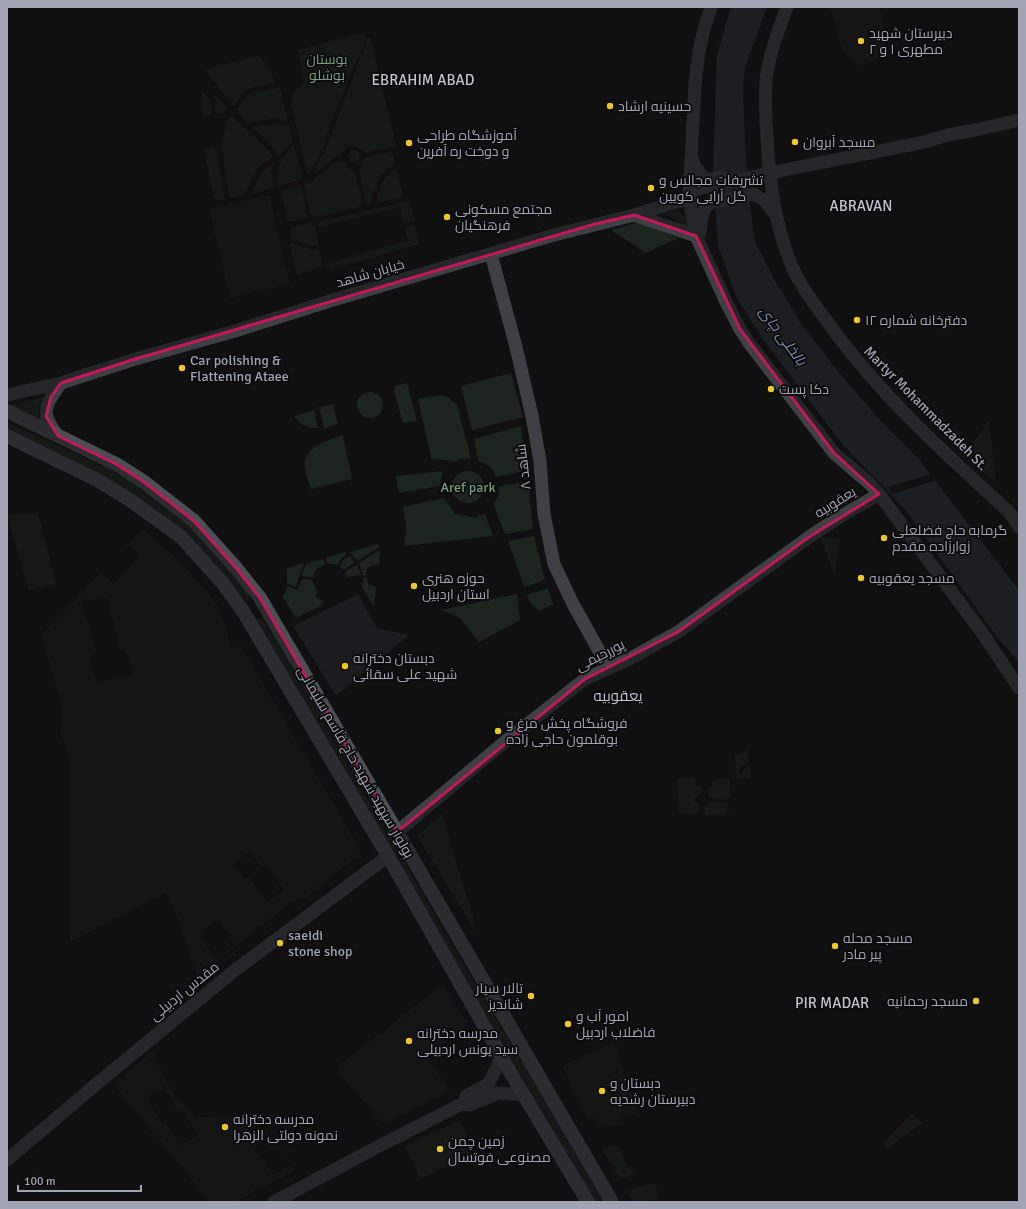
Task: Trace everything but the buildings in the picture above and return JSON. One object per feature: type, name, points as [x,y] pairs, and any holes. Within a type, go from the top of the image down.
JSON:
[{"type":"main road","points":[[712,7],[704,29],[699,51],[695,84],[689,198],[698,239],[726,302],[740,330],[746,338],[834,453],[870,484],[879,494],[983,634],[1019,688]]},
{"type":"main road","name":"Martyr Mohammadzadeh St.","points":[[787,7],[772,51],[766,80],[766,123],[770,179],[775,215],[784,245],[796,276],[852,356],[932,441],[1010,513],[1019,527]]},
{"type":"main road","points":[[689,198],[699,202],[712,192],[920,143],[950,139],[977,133],[1019,120]]},
{"type":"main road","points":[[752,183],[757,169],[768,148]]},
{"type":"main road","points":[[691,154],[695,167],[706,180],[712,192],[701,218],[698,239]]},
{"type":"main road","points":[[712,192],[752,183]]},
{"type":"main road","points":[[752,183],[775,215]]},
{"type":"main road","name":"خیابان شاهد","points":[[7,395],[61,383],[132,360],[235,331],[333,300],[567,231],[634,215],[689,198]]},
{"type":"main road","points":[[634,215],[698,239]]},
{"type":"main road","name":"شاهد ۸","points":[[491,254],[516,347],[532,416],[540,461],[544,514],[554,564],[572,602],[608,667]]},
{"type":"main road","points":[[58,436],[46,416],[47,406],[51,397],[61,383]]},
{"type":"main road","name":"بولوار سپهبد شهید حاج قاسم سلیمانی","points":[[7,411],[116,464],[144,482],[194,521],[236,568],[260,598],[398,832],[612,1202]]},
{"type":"main road","name":"بولوار سپهبد شهید حاج قاسم سلیمانی","points":[[7,436],[97,480],[130,500],[181,537],[221,581],[243,611],[388,856],[501,1056],[588,1202]]},
{"type":"main road","name":"یعقوبیه","points":[[809,537],[879,494]]},
{"type":"main road","name":"پوررحیمی","points":[[398,832],[507,740],[585,679],[630,658],[678,632],[809,537]]},
{"type":"main road","points":[[243,611],[260,598]]},
{"type":"main road","name":"مقدس اردبیلی","points":[[7,1160],[100,1081],[234,971],[388,856]]},
{"type":"main road","points":[[464,1103],[466,1096],[488,1084],[501,1056]]},
{"type":"main road","points":[[274,1202],[464,1103],[470,1105],[497,1093],[524,1095]]},
{"type":"highlighted area","points":[[634,215],[696,236],[740,329],[834,453],[879,494],[809,537],[678,632],[585,679],[397,832],[260,598],[236,568],[194,521],[144,482],[116,464],[58,436],[46,416],[51,397],[61,383],[132,360],[595,224]]},
{"type":"shaded area","name":"دبیرستان شهید مطهری ۱ و ۲","points":[[830,7],[879,7],[885,29],[879,32],[885,56],[860,66],[842,50]]},
{"type":"shaded area","points":[[269,195],[290,284],[230,298],[209,208]]},
{"type":"shaded area","points":[[143,529],[180,561],[220,609],[231,648],[241,646],[360,849],[359,855],[305,898],[303,895],[197,976],[178,918],[166,893],[70,942],[69,755],[60,732],[63,710],[41,635],[101,573],[114,584],[140,556],[128,545]],"holes":[[[107,597],[120,650],[126,648],[133,675],[97,682],[89,656],[97,654],[82,602]],[[250,851],[261,866],[265,864],[284,890],[268,903],[248,877],[244,879],[233,863]],[[218,919],[232,936],[230,939],[234,944],[217,959],[199,937],[205,933],[203,930]]]},
{"type":"shaded area","name":"دبستان دخترانه شهید علی سقائی","points":[[358,594],[377,628],[409,635],[336,696],[293,626]]},
{"type":"shaded area","name":"مدرسه دخترانه سید یونس اردبیلی","points":[[441,986],[444,986],[468,1025],[427,1057],[450,1091],[388,1122],[382,1122],[338,1072],[338,1066]]},
{"type":"shaded area","name":"دبستان و دبیرستان رشدیه","points":[[612,1043],[616,1044],[637,1114],[623,1115],[624,1124],[597,1128],[593,1118],[588,1120],[563,1068],[564,1065]]},
{"type":"shaded area","name":"مدرسه دخترانه نمونه دولتی الزهرا","points":[[153,1051],[166,1081],[180,1101],[196,1117],[264,1114],[294,1171],[266,1186],[261,1185],[255,1188],[254,1192],[236,1202],[210,1202],[115,1086],[115,1083],[119,1079],[122,1080],[126,1076],[125,1073]],"holes":[[[164,1088],[179,1112],[182,1110],[198,1135],[181,1146],[165,1121],[162,1123],[147,1099],[152,1095],[151,1092],[155,1090],[158,1092]],[[267,1121],[290,1165],[280,1173],[278,1171],[273,1175],[264,1159],[261,1160],[254,1147],[257,1146],[249,1131]]]},
{"type":"green space","name":"بوستان بوشلو","points":[[366,32],[366,37],[360,53],[330,124],[323,148],[308,176],[291,103],[292,95],[304,83],[298,50]]},
{"type":"green space","name":"بوستان بوشلو","points":[[370,37],[396,145],[395,147],[365,152],[356,147],[345,148],[341,155],[336,156],[314,174],[318,162],[325,151],[368,38]]},
{"type":"green space","name":"بوستان بوشلو","points":[[258,56],[267,65],[275,83],[253,87],[244,91],[234,106],[209,75],[207,71],[208,68]]},
{"type":"green space","name":"بوستان بوشلو","points":[[280,88],[288,121],[274,118],[247,123],[237,110],[250,93]]},
{"type":"green space","points":[[201,91],[210,99],[212,113],[210,115],[203,116]]},
{"type":"green space","points":[[213,94],[228,109],[217,115]]},
{"type":"green space","points":[[232,116],[263,144],[273,156],[257,169],[245,194],[232,198],[229,196],[221,141],[225,131],[226,122]]},
{"type":"green space","points":[[277,124],[289,126],[293,141],[278,156],[269,142],[251,127]]},
{"type":"green space","points":[[294,145],[303,179],[278,186],[278,168],[282,159]]},
{"type":"green space","points":[[214,147],[217,150],[224,199],[217,200],[214,197],[204,150]]},
{"type":"green space","points":[[352,150],[356,150],[360,156],[356,162],[352,162],[348,158],[348,154]]},
{"type":"green space","points":[[392,152],[395,162],[379,178],[370,204],[367,205],[360,173],[363,162],[367,157]]},
{"type":"green space","points":[[345,162],[349,168],[354,170],[363,206],[316,217],[310,214],[304,184],[309,183],[334,163]]},
{"type":"green space","points":[[273,163],[272,169],[274,187],[251,194],[262,172]]},
{"type":"green space","points":[[396,167],[403,197],[376,203],[382,182]]},
{"type":"green space","points":[[301,184],[308,218],[292,221],[287,220],[281,190]]},
{"type":"green space","points":[[409,201],[415,220],[404,223],[400,207],[318,227],[317,222]]},
{"type":"green space","points":[[674,211],[683,215],[687,220],[690,229],[665,214]]},
{"type":"green space","points":[[639,222],[678,238],[646,253],[611,230]]},
{"type":"green space","points":[[311,223],[315,225],[319,247],[292,240],[290,231],[293,227]]},
{"type":"green space","points":[[415,225],[419,244],[329,270],[327,265],[352,256],[408,241],[405,227]]},
{"type":"green space","points":[[289,242],[304,248],[319,250],[323,266],[297,275]]},
{"type":"green space","points":[[511,373],[523,417],[472,430],[461,386]]},
{"type":"green space","points":[[407,383],[417,421],[403,423],[394,391],[395,386]]},
{"type":"green space","points":[[370,392],[379,396],[383,405],[379,414],[370,418],[361,414],[357,405],[361,396]]},
{"type":"green space","points":[[441,395],[448,397],[457,405],[471,458],[460,459],[455,462],[431,458],[418,399]]},
{"type":"green space","points":[[44,397],[38,408],[41,419],[11,405]]},
{"type":"green space","points":[[333,404],[338,424],[324,428],[319,407]]},
{"type":"green space","points":[[314,410],[318,428],[304,425],[294,416]]},
{"type":"green space","points":[[989,420],[996,482],[962,456],[980,434]]},
{"type":"green space","points":[[7,422],[111,470],[139,487],[177,514],[199,535],[250,595],[249,598],[246,601],[180,528],[149,505],[120,485],[7,430]]},
{"type":"green space","points":[[521,426],[526,471],[496,477],[489,466],[478,461],[474,439]]},
{"type":"green space","points":[[343,435],[352,479],[311,489],[305,470],[305,460],[308,454],[318,445]]},
{"type":"green space","points":[[443,471],[440,486],[399,493],[396,476]]},
{"type":"green space","name":"Aref park","points":[[465,471],[471,471],[481,478],[484,487],[483,493],[477,500],[471,503],[465,503],[455,496],[452,490],[452,484],[459,474]]},
{"type":"green space","points":[[528,481],[533,529],[505,534],[493,503],[498,496],[498,487]]},
{"type":"green space","points":[[444,498],[455,514],[475,518],[485,514],[493,536],[404,546],[406,526],[403,507]]},
{"type":"green space","points":[[38,513],[56,584],[29,591],[7,515]]},
{"type":"green space","points":[[534,536],[545,580],[524,587],[508,541]]},
{"type":"green space","points":[[821,537],[840,539],[834,576]]},
{"type":"green space","points":[[377,544],[380,547],[357,561],[350,552]]},
{"type":"green space","points":[[380,550],[379,565],[374,565],[368,568],[366,575],[363,576],[359,563]]},
{"type":"green space","points":[[345,552],[346,554],[340,560],[338,565],[327,563],[325,558]]},
{"type":"green space","points":[[349,556],[355,562],[344,570],[340,567],[342,561]]},
{"type":"green space","points":[[323,559],[325,564],[316,569],[313,577],[301,576],[306,564]]},
{"type":"green space","points":[[304,563],[296,587],[287,583],[287,568]]},
{"type":"green space","points":[[356,565],[361,575],[346,577],[345,572]]},
{"type":"green space","points":[[364,578],[366,578],[369,585],[376,587],[374,607],[362,587]]},
{"type":"green space","points":[[302,579],[313,580],[317,591],[315,596],[323,601],[321,606],[296,618],[282,596],[285,594],[287,586],[297,590]]},
{"type":"green space","points":[[548,588],[553,604],[540,611],[535,608],[527,595]]},
{"type":"green space","points":[[517,594],[520,620],[479,642],[459,617],[441,610]]},
{"type":"green space","points":[[258,617],[264,620],[375,812],[396,845],[399,854],[397,857],[394,857],[257,623],[256,619]]},
{"type":"green space","points":[[748,750],[749,760],[740,767],[739,772],[741,774],[749,765],[751,778],[736,778],[735,756]]},
{"type":"green space","points":[[695,777],[695,785],[702,787],[701,793],[693,800],[700,805],[699,814],[679,813],[677,779]]},
{"type":"green space","points":[[729,778],[731,798],[727,800],[709,798],[707,787],[712,786],[711,781]]},
{"type":"green space","points":[[710,801],[728,803],[729,810],[724,815],[705,815],[704,807]]},
{"type":"green space","points":[[442,814],[478,935],[417,836]]},
{"type":"green space","points":[[401,858],[565,1134],[603,1202],[595,1202],[398,863],[398,859]]},
{"type":"green space","points":[[912,1113],[922,1123],[887,1149],[883,1143]]},
{"type":"green space","name":"زمین چمن مصنوعی فوتسال","points":[[459,1120],[475,1152],[420,1179],[405,1146]]},
{"type":"green space","points":[[617,1145],[634,1176],[620,1178],[602,1149]]},
{"type":"green space","points":[[655,1183],[659,1198],[652,1202],[651,1199],[645,1202],[632,1202],[625,1190]]},
{"type":"water","name":"بالخلی چای","points":[[731,7],[767,7],[746,65],[743,82],[745,145],[750,207],[755,241],[774,279],[802,325],[841,375],[881,421],[920,461],[1019,590],[1019,662],[1000,641],[904,508],[843,445],[762,338],[736,296],[718,246],[713,174],[717,55]]},
{"type":"pier","points":[[932,474],[937,480],[892,494],[888,487]]},
{"type":"place","name":"دبیرستان شهید مطهری ۱ و ۲","points":[[861,41]]},
{"type":"place","name":"حسینیه ارشاد","points":[[610,106]]},
{"type":"place","name":"مسجد آبروان","points":[[795,142]]},
{"type":"place","name":"آموزشگاه طراحی و دوخت ره آفرین","points":[[409,143]]},
{"type":"place","name":"تشریفات مجالس و گل آرایی کویین","points":[[651,188]]},
{"type":"place","name":"مجتمع مسکونی فرهنگیان","points":[[447,217]]},
{"type":"place","name":"دفترخانه شماره ۱۲","points":[[857,320]]},
{"type":"place","name":"Car polishing & Flattening Ataee","points":[[182,368]]},
{"type":"place","name":"دکا پست","points":[[771,389]]},
{"type":"place","name":"گرمابه حاج فضلعلی زوارزاده مقدم","points":[[884,538]]},
{"type":"place","name":"مسجد یعقوبیه","points":[[861,578]]},
{"type":"place","name":"حوزه هنری استان اردبیل","points":[[414,586]]},
{"type":"place","name":"دبستان دخترانه شهید علی سقائی","points":[[345,666]]},
{"type":"place","name":"فروشگاه پخش مرغ و بوقلمون حاجی زاده","points":[[498,731]]},
{"type":"place","name":"saeidi stone shop","points":[[280,943]]},
{"type":"place","name":"مسجد محله پیر مادر","points":[[835,946]]},
{"type":"place","name":"تالار سیار شاندیز","points":[[531,996]]},
{"type":"place","name":"مسجد رحمانیه","points":[[976,1001]]},
{"type":"place","name":"امور آب و فاضلاب اردبیل","points":[[568,1024]]},
{"type":"place","name":"مدرسه دخترانه سید یونس اردبیلی","points":[[409,1041]]},
{"type":"place","name":"دبستان و دبیرستان رشدیه","points":[[602,1091]]},
{"type":"place","name":"مدرسه دخترانه نمونه دولتی الزهرا","points":[[225,1127]]},
{"type":"place","name":"زمین چمن مصنوعی فوتسال","points":[[440,1149]]},
{"type":"district","name":"EBRAHIM ABAD","points":[[423,80]]},
{"type":"district","name":"ABRAVAN","points":[[861,206]]},
{"type":"district","name":"یعقوبیه","points":[[618,696]]},
{"type":"district","name":"PIR MADAR","points":[[832,1003]]}]
